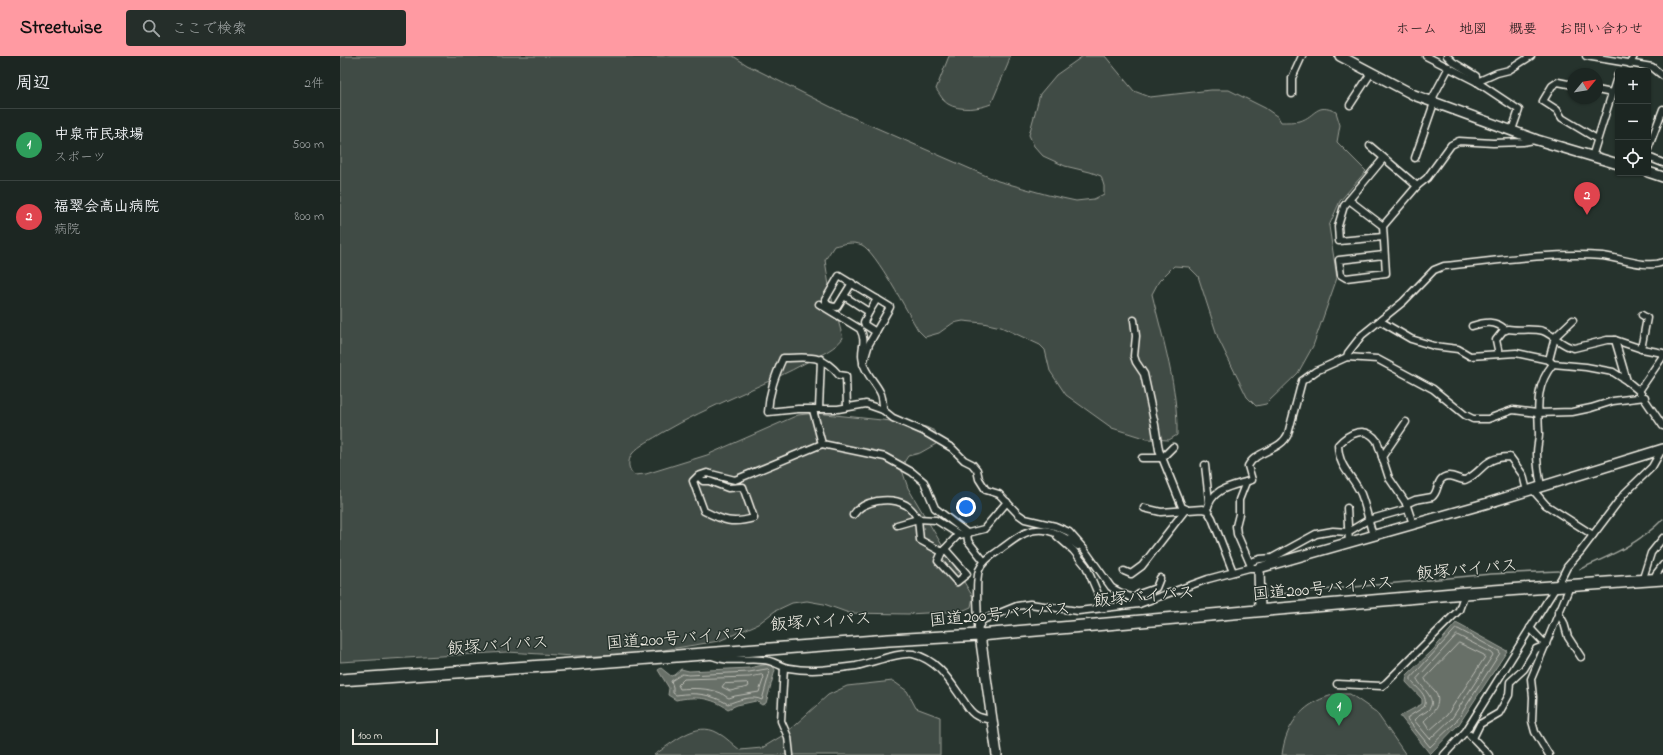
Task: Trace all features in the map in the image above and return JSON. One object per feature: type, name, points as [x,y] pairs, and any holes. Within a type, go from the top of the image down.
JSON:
[{"type":"highway","name":"国道200号バイパス","points":[[340,680],[705,654],[1259,608],[1465,594],[1661,573]]},
{"type":"highway","name":"飯塚バイパス","points":[[1259,608],[1661,573]]},
{"type":"highway","name":"飯塚バイパス","points":[[340,674],[979,632]]},
{"type":"street","points":[[1292,94],[1292,78],[1302,56]]},
{"type":"street","points":[[1340,56],[1414,95],[1537,140],[1615,163]]},
{"type":"street","points":[[1426,56],[1477,82],[1519,110],[1512,130]]},
{"type":"street","points":[[1447,56],[1453,62],[1476,76],[1477,82]]},
{"type":"street","points":[[1477,82],[1497,73],[1509,70],[1532,56]]},
{"type":"street","points":[[1586,56],[1652,67],[1663,76]]},
{"type":"street","points":[[1630,64],[1634,56]]},
{"type":"street","points":[[1620,68],[1622,62]]},
{"type":"street","points":[[1414,158],[1432,102],[1449,67]]},
{"type":"street","points":[[1350,105],[1371,73]]},
{"type":"street","points":[[1567,84],[1558,82],[1552,86],[1543,101],[1557,110],[1562,118],[1598,139]]},
{"type":"street","points":[[1592,157],[1615,84]]},
{"type":"street","points":[[1603,91],[1612,93]]},
{"type":"street","points":[[1651,143],[1661,124],[1663,109]]},
{"type":"street","points":[[1384,255],[1339,260],[1341,275],[1346,278],[1386,273],[1383,226],[1417,186],[1427,178],[1451,146],[1459,141],[1511,143],[1537,140]]},
{"type":"street","points":[[1370,146],[1383,159],[1417,186]]},
{"type":"street","points":[[1651,158],[1663,163]]},
{"type":"street","points":[[1383,159],[1344,206],[1338,226],[1339,242],[1383,237]]},
{"type":"street","points":[[1651,173],[1663,177]]},
{"type":"street","points":[[1349,200],[1383,226]]},
{"type":"street","points":[[1347,357],[1348,353],[1362,335],[1403,302],[1434,270],[1444,266],[1574,255],[1604,256],[1648,264],[1658,264],[1663,262]]},
{"type":"street","points":[[852,283],[837,307],[832,307],[825,302],[824,300],[839,276],[852,283],[890,307],[869,344],[863,364]]},
{"type":"street","points":[[844,296],[869,312]]},
{"type":"street","points":[[876,332],[865,325],[864,322],[877,299]]},
{"type":"street","points":[[819,304],[860,329],[864,342],[862,356],[863,364],[880,391],[883,410]]},
{"type":"street","points":[[1641,349],[1647,318],[1642,315]]},
{"type":"street","points":[[1134,320],[1136,336],[1134,356],[1144,374],[1159,450],[1182,507],[1186,509]]},
{"type":"street","points":[[1533,489],[1539,435],[1537,413],[1540,385],[1551,362],[1555,337],[1573,320]]},
{"type":"street","points":[[1380,321],[1411,339],[1434,346],[1458,349],[1470,356],[1516,353],[1551,362],[1613,372],[1639,390],[1663,426]]},
{"type":"street","points":[[1472,326],[1491,322],[1499,324],[1506,330]]},
{"type":"street","points":[[1499,354],[1496,340],[1503,331],[1506,330],[1542,331],[1574,348],[1607,340],[1615,340],[1641,349],[1663,353]]},
{"type":"street","points":[[1615,340],[1627,381]]},
{"type":"street","points":[[1639,390],[1663,356]]},
{"type":"street","points":[[1209,501],[1219,490],[1252,480],[1248,466],[1252,459],[1284,442],[1302,381],[1316,371],[1347,357],[1377,359],[1433,389],[1465,415],[1473,418],[1488,419],[1513,410],[1537,413],[1572,412],[1613,401],[1644,397]]},
{"type":"street","points":[[847,408],[846,376],[839,375],[832,366],[821,359],[783,358],[775,374],[769,394],[768,412],[798,409],[816,410],[847,408],[866,404],[883,410],[893,418],[924,431],[952,448],[964,460],[972,464],[977,470],[979,479],[986,490],[999,494],[1018,514],[1025,519],[1055,526],[1069,532],[1084,549],[1111,587],[1117,592],[1134,598],[1138,604]]},
{"type":"street","points":[[821,359],[816,410],[822,444]]},
{"type":"street","points":[[1382,457],[1406,422]]},
{"type":"street","points":[[1373,536],[1361,494],[1341,464],[1338,444],[1356,432],[1366,432],[1374,436],[1389,478],[1406,507],[1413,524]]},
{"type":"street","points":[[698,476],[702,481],[709,481],[728,488],[744,487],[754,518],[739,522],[724,520],[704,511],[693,481],[698,476],[707,473],[734,480],[822,444],[885,457],[912,472],[924,482],[935,508],[967,533],[968,540],[984,561]]},
{"type":"street","points":[[1142,458],[1162,458],[1173,447]]},
{"type":"street","points":[[979,632],[982,621],[1017,606],[1030,604],[1078,611],[1138,604],[1208,579],[1271,561],[1349,543],[1662,450]]},
{"type":"street","points":[[1444,755],[1466,731],[1567,567],[1624,494],[1652,467],[1662,450]]},
{"type":"street","points":[[1271,561],[1316,534],[1333,531],[1348,532],[1368,520],[1406,507],[1415,500],[1432,497],[1437,490],[1438,483],[1443,478],[1450,476],[1465,480],[1491,459],[1502,457],[1510,457],[1546,504],[1593,535]]},
{"type":"street","points":[[1205,465],[1209,501],[1207,510],[1212,518],[1233,572]]},
{"type":"street","points":[[1246,482],[1238,500],[1239,514],[1236,526],[1237,534],[1254,566],[1259,608]]},
{"type":"street","points":[[853,515],[861,508],[872,502],[882,500],[905,505],[913,511],[918,519],[920,540],[944,550],[967,574],[958,582],[938,561],[944,550],[959,534]]},
{"type":"street","points":[[897,525],[918,519],[936,520],[959,534],[967,533],[984,529],[1007,502]]},
{"type":"street","points":[[1144,508],[1161,512],[1186,509],[1207,510]]},
{"type":"street","points":[[1347,508],[1349,543]]},
{"type":"street","points":[[1124,571],[1131,574],[1142,566],[1186,509]]},
{"type":"street","points":[[997,755],[979,632],[979,571],[984,561],[1017,537],[1036,530],[1065,537],[1084,549]]},
{"type":"street","points":[[1053,533],[1073,550],[1086,566],[1104,608]]},
{"type":"street","points":[[1644,575],[1651,553],[1663,538]]},
{"type":"street","points":[[1134,598],[1139,594],[1156,588],[1160,578]]},
{"type":"street","points":[[1550,755],[1535,732],[1532,721],[1533,697],[1531,679],[1568,591]]},
{"type":"street","points":[[1337,684],[1382,686],[1459,610],[1465,594]]},
{"type":"street","points":[[1558,612],[1564,623],[1568,637],[1581,657]]},
{"type":"street","points":[[1530,628],[1546,645]]},
{"type":"street","points":[[1473,738],[1480,724],[1499,713],[1509,695],[1510,682],[1524,669],[1536,649],[1546,645]]},
{"type":"street","points":[[705,654],[716,658],[730,660],[764,660],[784,667],[811,670],[836,669],[867,664],[903,654],[922,657],[934,663],[944,673],[970,710],[976,716],[991,720]]},
{"type":"street","points":[[784,667],[781,721],[788,737],[790,755]]},
{"type":"street","points":[[1466,731],[1489,755]]},
{"type":"shaded area","points":[[340,56],[733,56],[747,65],[847,115],[998,181],[1076,201],[1094,199],[1104,194],[1104,186],[1101,176],[1065,166],[1043,156],[1034,146],[1029,135],[1040,94],[1056,75],[1083,56],[1105,56],[1134,91],[1150,97],[1211,90],[1229,90],[1265,108],[1278,117],[1281,122],[1300,121],[1324,108],[1336,112],[1340,125],[1337,142],[1366,171],[1340,201],[1329,226],[1337,278],[1313,346],[1298,373],[1266,404],[1256,406],[1247,397],[1218,338],[1198,276],[1189,267],[1174,266],[1159,281],[1152,294],[1172,381],[1177,417],[1177,435],[1169,440],[1147,439],[1112,428],[1066,395],[1050,371],[1045,350],[1040,345],[1001,327],[963,321],[953,323],[939,333],[925,337],[918,330],[900,297],[868,250],[862,245],[848,243],[834,246],[825,260],[830,292],[843,338],[840,342],[828,351],[792,370],[680,423],[642,445],[630,457],[630,470],[634,475],[646,474],[707,455],[798,415],[816,413],[891,421],[926,427],[935,431],[938,439],[936,444],[920,453],[908,456],[901,467],[908,488],[973,597],[971,607],[962,611],[908,614],[849,613],[824,604],[807,601],[792,603],[775,611],[758,624],[719,641],[645,653],[574,656],[507,652],[340,662]]},
{"type":"shaded area","points":[[949,56],[1010,56],[991,104],[975,108],[958,108],[944,101],[936,89]]},
{"type":"shaded area","points":[[893,681],[907,691],[916,708],[940,717],[940,755],[654,755],[677,739],[693,731],[701,729],[718,733],[740,750],[762,748],[785,734],[828,695],[847,686]]},
{"type":"shaded area","points":[[1337,694],[1350,694],[1376,712],[1406,755],[1282,755],[1284,743],[1288,733],[1299,715],[1315,702]]},
{"type":"water","points":[[1456,623],[1507,651],[1459,724],[1430,754],[1400,716],[1422,704],[1422,699],[1406,682],[1407,675],[1433,650]]},
{"type":"water","points":[[768,664],[773,666],[775,670],[766,703],[762,705],[756,701],[737,705],[728,709],[722,705],[703,698],[676,700],[668,695],[669,688],[658,670],[661,668],[671,676],[681,669],[689,671],[749,668]]},
{"type":"waterway","points":[[1580,569],[1635,542],[1654,528],[1663,519]]},
{"type":"waterway","points":[[1280,594],[1491,574],[1559,571]]},
{"type":"place","name":"福翠会高山病院","points":[[1587,215]]},
{"type":"place","name":"中泉市民球場","points":[[1339,726]]}]
